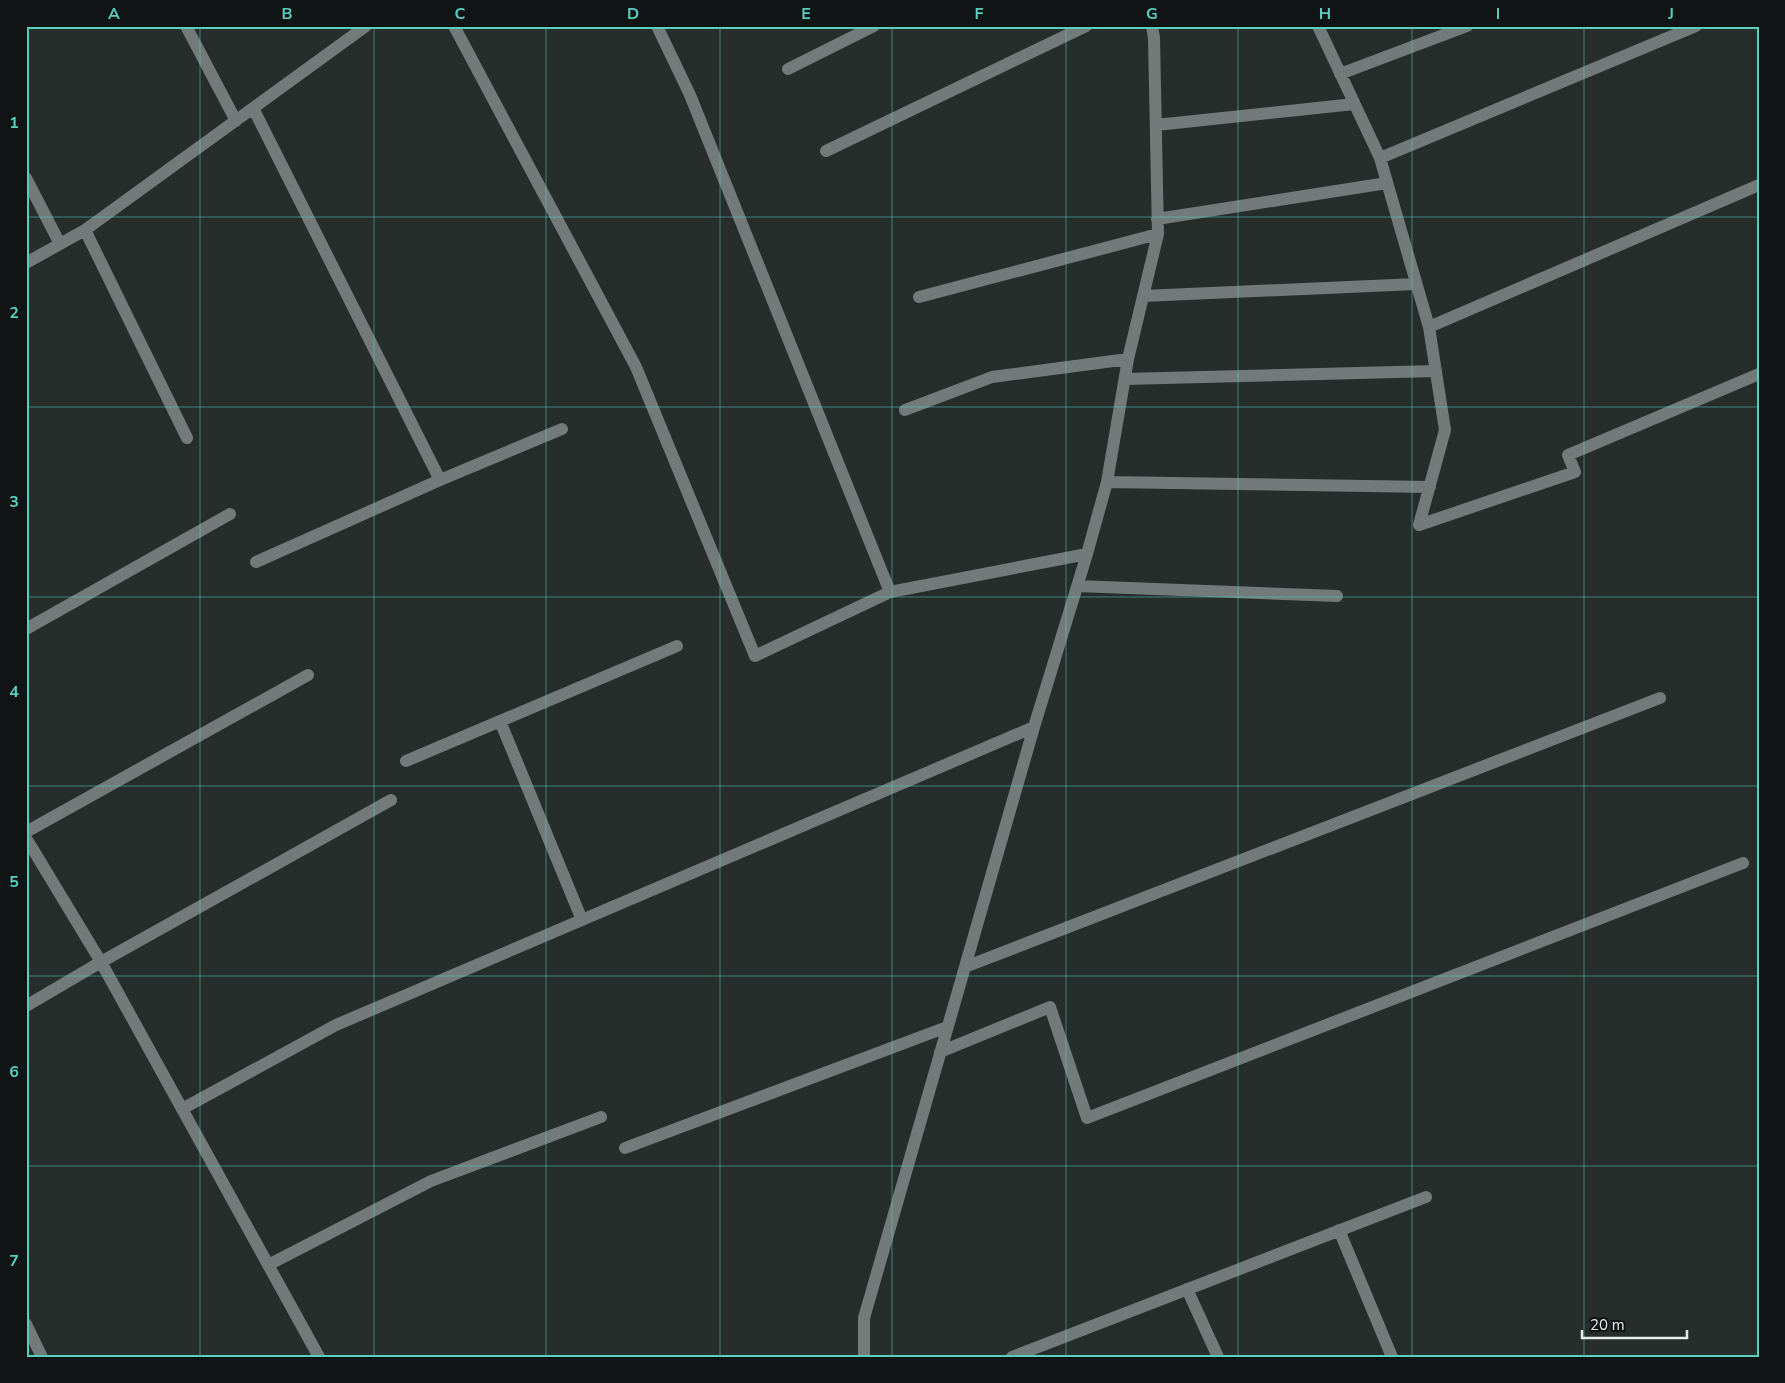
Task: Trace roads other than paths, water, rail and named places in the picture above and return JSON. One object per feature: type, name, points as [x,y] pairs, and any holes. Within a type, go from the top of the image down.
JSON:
[{"type":"street","points":[[186,26],[236,121]]},
{"type":"street","points":[[26,263],[85,230],[366,26]]},
{"type":"street","points":[[454,26],[636,366],[755,656],[890,592],[1087,554]]},
{"type":"street","points":[[657,26],[690,95],[890,592]]},
{"type":"street","points":[[788,69],[874,26]]},
{"type":"street","points":[[826,151],[1086,26]]},
{"type":"street","points":[[864,1357],[864,1318],[1034,727],[1107,482],[1128,359],[1158,234],[1154,38],[1152,26]]},
{"type":"street","points":[[1318,26],[1380,158],[1429,327],[1446,430],[1419,524],[1575,472],[1568,455],[1759,374]]},
{"type":"street","points":[[1340,74],[1467,26]]},
{"type":"street","points":[[1380,158],[1696,26]]},
{"type":"street","points":[[1156,125],[1354,104]]},
{"type":"street","points":[[253,108],[440,480]]},
{"type":"street","points":[[26,178],[60,244]]},
{"type":"street","points":[[1158,219],[1387,183]]},
{"type":"street","points":[[1429,327],[1759,185]]},
{"type":"street","points":[[85,230],[187,438]]},
{"type":"street","points":[[918,297],[1158,234]]},
{"type":"street","points":[[1143,296],[1416,284]]},
{"type":"street","points":[[905,410],[992,377],[1128,359]]},
{"type":"street","points":[[1125,379],[1436,371]]},
{"type":"street","points":[[256,562],[440,480],[562,429]]},
{"type":"street","points":[[1107,482],[1430,487]]},
{"type":"street","points":[[26,629],[230,514]]},
{"type":"street","points":[[1077,586],[1337,596]]},
{"type":"street","points":[[406,762],[677,646]]},
{"type":"street","points":[[26,832],[308,675]]},
{"type":"street","points":[[965,967],[1660,698]]},
{"type":"street","points":[[500,721],[582,920]]},
{"type":"street","points":[[182,1110],[336,1024],[1034,727]]},
{"type":"street","points":[[26,1006],[391,800]]},
{"type":"street","points":[[26,838],[101,962],[319,1357]]},
{"type":"street","points":[[940,1052],[1050,1008],[1087,1118],[1743,863]]},
{"type":"street","points":[[625,1148],[947,1027]]},
{"type":"street","points":[[268,1265],[430,1181],[601,1117]]},
{"type":"street","points":[[1012,1357],[1032,1353],[1186,1289],[1426,1196]]},
{"type":"street","points":[[1339,1230],[1392,1357]]},
{"type":"street","points":[[1186,1289],[1218,1357]]},
{"type":"street","points":[[26,1324],[42,1357]]}]
